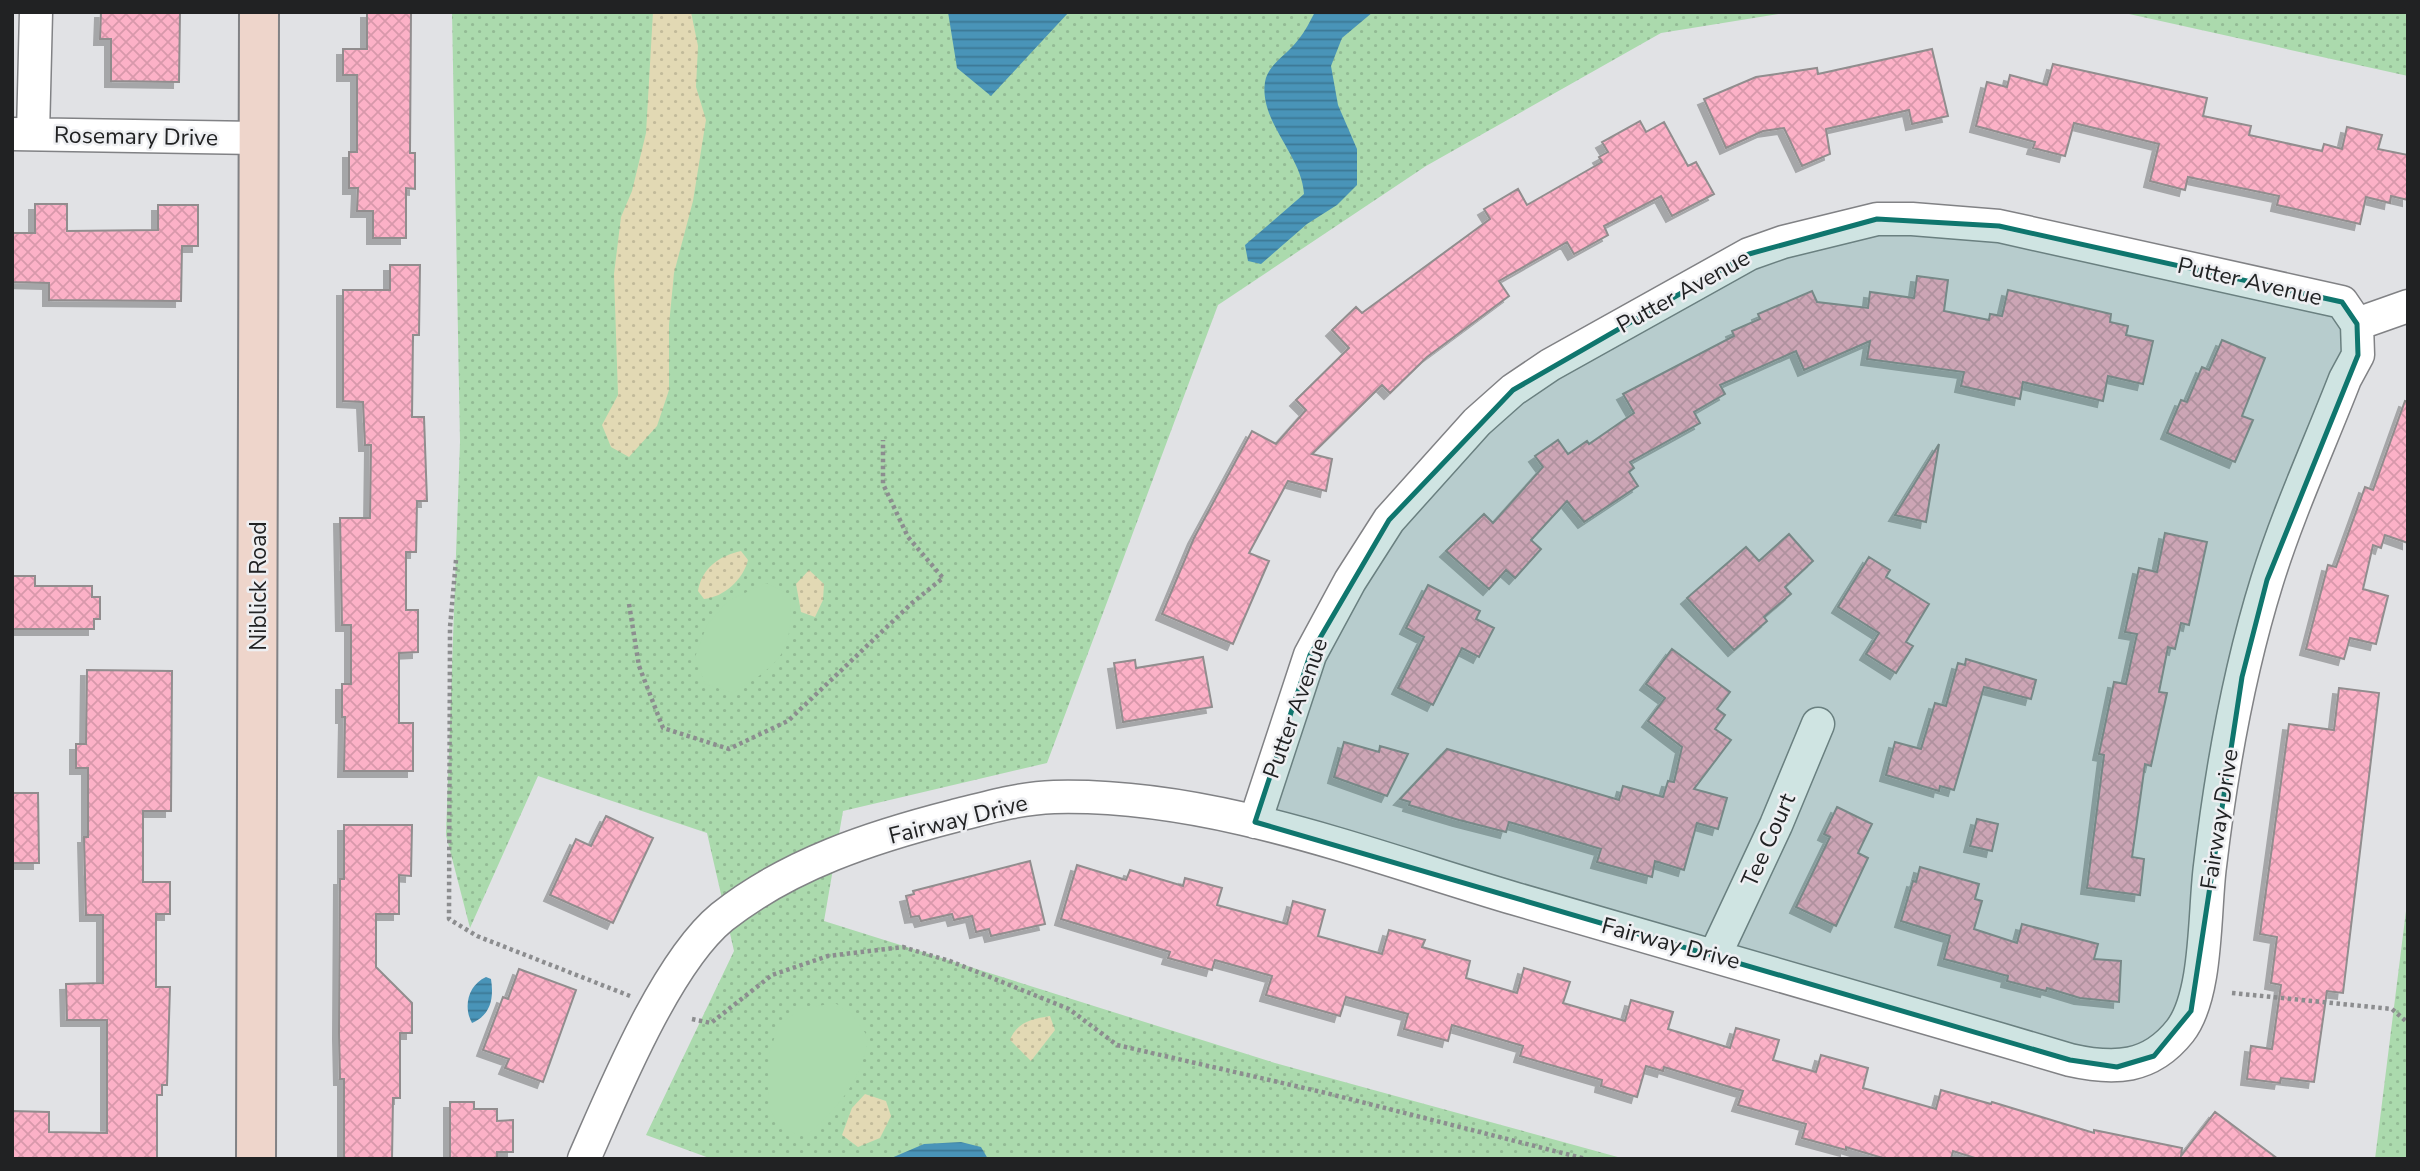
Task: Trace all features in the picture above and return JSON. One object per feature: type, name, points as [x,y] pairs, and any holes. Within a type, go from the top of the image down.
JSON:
[{"type":"main road","name":"Niblick Road","points":[[256,1159],[259,12]]},
{"type":"street","points":[[23,134],[36,12]]},
{"type":"street","name":"Rosemary Drive","points":[[23,134],[259,138]]},
{"type":"street","name":"Putter Avenue","points":[[1255,822],[1310,655],[1350,581],[1388,520],[1477,422],[1513,390],[1550,365],[1749,254],[1783,242],[1877,219],[1999,226],[2342,302],[2357,324]]},
{"type":"street","points":[[2357,324],[2408,306]]},
{"type":"street","name":"Fairway Drive","points":[[584,1159],[660,1000],[691,949],[720,919],[793,872],[844,850],[993,806],[1050,797],[1113,798],[1255,822],[1650,939],[1715,955],[2099,1067],[2117,1067],[2154,1056],[2180,1031],[2190,1011],[2203,951],[2210,866],[2242,677],[2267,580],[2345,379],[2358,355],[2357,324]]},
{"type":"street","name":"Tee Court","points":[[1715,955],[1776,825],[1818,724]]},
{"type":"path","points":[[629,604],[639,666],[663,728],[729,749],[788,721],[912,603],[943,578],[908,537],[883,484],[883,440]]},
{"type":"path","points":[[456,560],[450,627],[449,919],[477,936],[630,996]]},
{"type":"path","points":[[692,1019],[711,1023],[772,975],[817,960],[903,947],[950,961],[1069,1009],[1117,1045],[1326,1093],[1586,1159]]},
{"type":"path","points":[[2232,993],[2392,1009],[2408,1023]]},
{"type":"highlighted area","points":[[1877,219],[1999,226],[2342,302],[2357,324],[2358,355],[2267,580],[2242,677],[2191,1011],[2154,1056],[2117,1067],[2070,1060],[1255,822],[1310,655],[1389,520],[1513,390],[1749,254]]},
{"type":"green space","points":[[452,12],[1791,12],[1661,33],[1426,166],[1218,305],[1047,763],[843,811],[824,921],[1275,1063],[1625,1159],[712,1159],[646,1135],[734,951],[707,833],[538,776],[470,928],[446,835],[460,442]]},
{"type":"green space","points":[[2120,12],[2408,12],[2408,76]]},
{"type":"green space","points":[[766,583],[790,595],[789,631],[781,654],[763,673],[733,693],[705,684],[695,657],[707,625],[728,601]]},
{"type":"green space","points":[[2408,895],[2408,1159],[2375,1159]]},
{"type":"green space","points":[[835,1003],[852,1014],[868,1037],[865,1052],[861,1067],[847,1093],[828,1116],[805,1137],[779,1127],[769,1107],[770,1051],[779,1024],[801,1009]]},
{"type":"sand","points":[[653,12],[691,12],[698,46],[696,87],[706,120],[693,201],[674,273],[669,325],[669,390],[657,426],[629,457],[611,447],[602,425],[618,395],[614,274],[621,217],[632,191],[646,133]]},
{"type":"sand","points":[[741,551],[748,560],[737,581],[719,595],[704,599],[698,591],[703,576],[719,560]]},
{"type":"sand","points":[[809,570],[824,584],[823,600],[815,617],[801,612],[796,584]]},
{"type":"sand","points":[[1050,1016],[1055,1030],[1031,1061],[1010,1040],[1021,1025]]},
{"type":"sand","points":[[865,1094],[886,1101],[891,1116],[880,1138],[858,1147],[842,1135],[852,1108]]},
{"type":"water","points":[[948,12],[1069,12],[991,96],[957,68]]},
{"type":"water","points":[[1315,12],[1373,12],[1342,38],[1331,66],[1338,105],[1357,149],[1357,185],[1337,205],[1307,224],[1261,264],[1248,261],[1245,245],[1304,194],[1296,166],[1268,111],[1265,82],[1270,70],[1301,37]]},
{"type":"water","points":[[486,977],[491,979],[490,1005],[478,1020],[472,1023],[468,1010],[469,997],[475,985]]},
{"type":"water","points":[[961,1142],[981,1147],[988,1159],[889,1159],[924,1144]]},
{"type":"building","points":[[101,12],[180,12],[179,82],[111,81],[111,39],[100,39]]},
{"type":"building","points":[[367,12],[411,12],[410,153],[415,153],[415,189],[406,188],[406,238],[373,238],[373,211],[357,211],[358,188],[349,188],[349,152],[357,152],[357,75],[343,75],[343,49],[367,49]]},
{"type":"building","points":[[1932,49],[1948,116],[1912,124],[1909,110],[1826,129],[1830,154],[1802,166],[1784,128],[1763,131],[1726,148],[1704,99],[1756,77],[1817,68],[1818,74]]},
{"type":"building","points":[[2053,64],[2207,98],[2203,116],[2251,126],[2249,135],[2322,151],[2324,144],[2342,149],[2347,127],[2382,135],[2378,149],[2408,155],[2408,200],[2391,196],[2390,203],[2366,197],[2360,224],[2277,205],[2279,196],[2188,177],[2185,190],[2150,181],[2159,144],[2074,123],[2065,156],[2033,148],[2035,142],[1976,126],[1987,82],[2007,87],[2010,75],[2047,85]]},
{"type":"building","points":[[1640,121],[1646,132],[1664,122],[1688,166],[1696,162],[1714,194],[1672,216],[1661,196],[1604,226],[1608,235],[1574,254],[1567,242],[1499,281],[1509,296],[1427,357],[1390,393],[1382,385],[1312,454],[1332,459],[1326,491],[1288,481],[1249,553],[1269,561],[1233,644],[1162,614],[1194,538],[1252,431],[1276,444],[1306,410],[1296,400],[1349,348],[1332,330],[1356,307],[1362,313],[1490,219],[1484,209],[1518,189],[1527,205],[1602,162],[1599,157],[1608,152],[1602,142]]},
{"type":"building","points":[[35,204],[67,204],[67,231],[158,230],[158,205],[198,205],[198,246],[182,246],[181,301],[49,300],[49,283],[12,282],[12,233],[35,233]]},
{"type":"building","points":[[390,265],[420,265],[419,335],[413,335],[412,417],[424,417],[427,501],[417,501],[416,552],[406,552],[406,610],[418,610],[418,652],[399,653],[399,723],[413,723],[413,771],[344,771],[345,717],[342,717],[342,684],[351,684],[351,625],[342,625],[340,518],[370,518],[371,445],[365,445],[363,402],[343,401],[343,290],[390,290]]},
{"type":"building","points":[[1917,276],[1948,280],[1944,311],[1989,320],[1990,314],[2002,316],[2008,290],[2111,314],[2110,322],[2128,326],[2126,335],[2153,341],[2143,384],[2108,376],[2103,401],[2023,382],[2020,399],[1961,386],[1964,372],[1867,359],[1870,341],[1804,370],[1796,351],[1720,385],[1725,394],[1694,412],[1700,423],[1630,462],[1634,468],[1629,472],[1638,486],[1584,522],[1567,501],[1531,540],[1541,549],[1515,578],[1506,570],[1489,589],[1446,551],[1484,514],[1493,523],[1543,467],[1535,456],[1558,440],[1568,454],[1587,441],[1589,444],[1634,413],[1623,394],[1734,336],[1732,331],[1760,319],[1758,314],[1812,291],[1817,302],[1868,308],[1870,292],[1914,298]]},
{"type":"building","points":[[2222,340],[2265,358],[2242,416],[2253,420],[2235,462],[2167,433],[2181,400],[2187,402],[2202,367],[2209,370]]},
{"type":"building","points":[[2405,401],[2408,402],[2408,543],[2385,535],[2381,548],[2373,545],[2363,589],[2388,596],[2376,644],[2350,638],[2344,659],[2306,649],[2328,565],[2336,567],[2365,487],[2373,490]]},
{"type":"building","points":[[1939,444],[1926,522],[1895,515]]},
{"type":"building","points":[[2165,533],[2207,542],[2189,625],[2181,623],[2175,649],[2168,647],[2159,692],[2167,693],[2151,766],[2145,764],[2132,857],[2144,859],[2140,895],[2087,888],[2104,755],[2099,754],[2114,682],[2126,684],[2137,634],[2125,632],[2139,568],[2157,572]]},
{"type":"building","points":[[1789,534],[1813,561],[1785,587],[1791,594],[1764,617],[1767,621],[1734,650],[1687,598],[1746,547],[1759,561]]},
{"type":"building","points":[[1869,557],[1890,570],[1886,577],[1929,604],[1906,642],[1913,646],[1896,673],[1866,654],[1879,633],[1838,607]]},
{"type":"building","points":[[12,576],[35,576],[35,586],[92,586],[92,597],[100,597],[100,619],[94,619],[94,629],[12,629]]},
{"type":"building","points":[[1428,585],[1480,611],[1476,619],[1494,628],[1479,657],[1462,648],[1433,705],[1398,688],[1424,637],[1406,628]]},
{"type":"building","points":[[1672,649],[1730,692],[1717,709],[1725,715],[1715,729],[1731,740],[1694,789],[1727,798],[1718,829],[1697,823],[1684,870],[1655,861],[1652,877],[1597,862],[1601,849],[1509,822],[1506,832],[1409,805],[1410,802],[1400,799],[1447,749],[1619,800],[1623,786],[1663,797],[1668,781],[1674,782],[1682,747],[1648,721],[1665,698],[1646,684]]},
{"type":"building","points":[[1203,657],[1212,707],[1123,722],[1114,663],[1135,660],[1136,668]]},
{"type":"building","points":[[1966,659],[2036,680],[2031,699],[1984,687],[1954,790],[1940,786],[1939,791],[1886,775],[1895,742],[1921,749],[1935,703],[1946,706],[1958,663],[1965,665]]},
{"type":"building","points":[[87,670],[172,671],[171,811],[143,811],[143,882],[170,882],[170,914],[156,914],[156,987],[170,987],[167,1085],[162,1085],[162,1095],[157,1095],[157,1159],[12,1159],[12,1111],[49,1112],[49,1132],[107,1133],[107,1020],[67,1020],[66,984],[103,983],[103,915],[86,915],[84,837],[88,837],[88,768],[76,768],[76,744],[86,744]]},
{"type":"building","points":[[2339,688],[2379,693],[2343,993],[2327,991],[2314,1082],[2281,1078],[2280,1083],[2247,1079],[2251,1046],[2272,1049],[2281,985],[2271,983],[2277,937],[2260,934],[2289,724],[2334,730]]},
{"type":"building","points":[[1344,742],[1379,752],[1380,746],[1408,754],[1387,796],[1334,777]]},
{"type":"building","points":[[12,793],[38,793],[39,863],[12,863]]},
{"type":"building","points":[[1837,807],[1872,824],[1858,853],[1868,858],[1836,926],[1796,907],[1830,837],[1824,834]]},
{"type":"building","points":[[606,816],[653,838],[613,923],[550,895],[576,839],[591,846]]},
{"type":"building","points":[[1977,819],[1998,824],[1992,851],[1970,846]]},
{"type":"building","points":[[344,825],[412,825],[411,876],[399,875],[399,914],[376,914],[376,967],[412,1003],[412,1033],[400,1033],[400,1098],[393,1098],[392,1159],[344,1159],[344,1079],[340,1079],[339,1033],[340,879],[344,879]]},
{"type":"building","points":[[1030,861],[1045,924],[991,936],[989,929],[976,932],[972,916],[954,920],[952,914],[921,921],[919,916],[911,917],[906,896],[914,894],[913,891]]},
{"type":"building","points":[[1077,865],[1126,880],[1130,870],[1183,886],[1185,878],[1222,888],[1217,905],[1287,924],[1293,901],[1325,910],[1318,936],[1382,954],[1389,930],[1425,940],[1422,947],[1470,961],[1466,978],[1517,993],[1524,968],[1570,982],[1563,1003],[1625,1021],[1631,1000],[1673,1012],[1668,1029],[1730,1048],[1736,1028],[1779,1040],[1773,1060],[1816,1072],[1821,1055],[1868,1068],[1863,1088],[1936,1109],[1941,1090],[1991,1104],[1992,1102],[2094,1133],[2094,1130],[2182,1148],[2181,1156],[2215,1112],[2278,1159],[1978,1159],[1953,1151],[1951,1159],[1886,1159],[1846,1147],[1846,1150],[1802,1138],[1806,1124],[1738,1105],[1743,1091],[1664,1067],[1663,1071],[1646,1066],[1637,1097],[1601,1086],[1602,1080],[1520,1056],[1523,1046],[1452,1025],[1448,1041],[1404,1029],[1408,1014],[1346,997],[1340,1016],[1266,995],[1272,976],[1215,960],[1212,970],[1168,958],[1170,952],[1061,919]]},
{"type":"building","points":[[1920,867],[1979,884],[1975,899],[1982,901],[1974,929],[2017,943],[2022,924],[2098,944],[2094,959],[2121,961],[2119,1002],[2080,998],[2047,988],[2046,991],[2007,981],[2008,976],[1944,959],[1950,936],[1901,921]]},
{"type":"building","points":[[519,969],[576,990],[543,1082],[505,1068],[509,1059],[483,1050],[503,997],[508,999]]},
{"type":"building","points":[[450,1102],[474,1102],[474,1109],[497,1109],[497,1121],[513,1120],[513,1152],[497,1152],[497,1159],[450,1159]]}]
